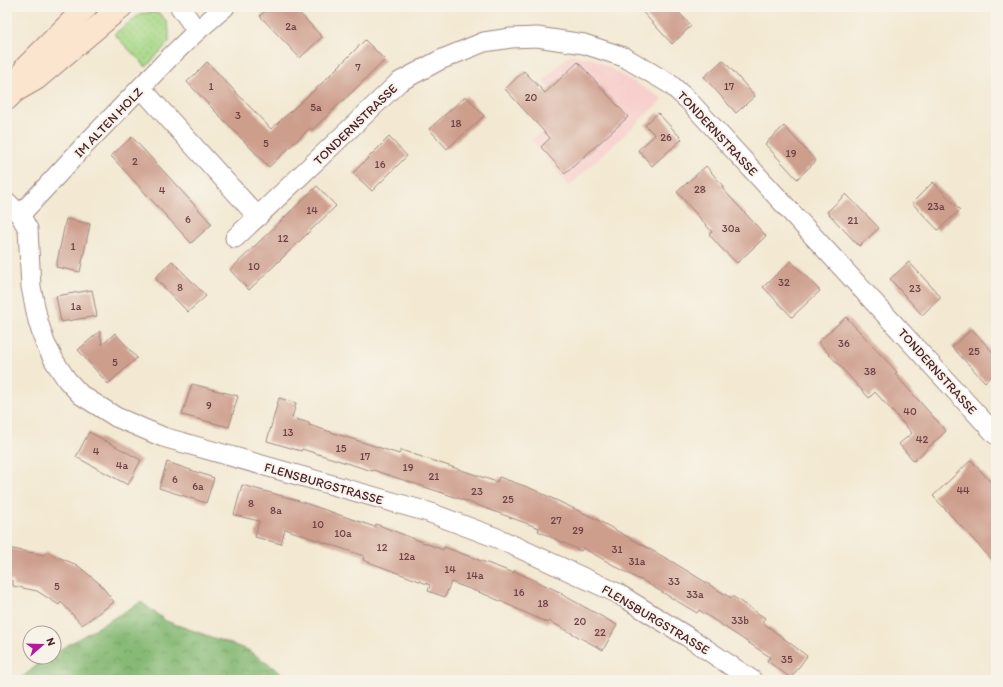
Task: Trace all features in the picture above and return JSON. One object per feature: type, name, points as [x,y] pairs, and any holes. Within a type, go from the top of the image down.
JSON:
[{"type":"main road","points":[[11,95],[26,67],[86,7]]},
{"type":"main road","points":[[11,95],[36,79],[121,7]]},
{"type":"street","points":[[180,7],[197,31]]},
{"type":"street","name":"IM ALTEN HOLZ","points":[[13,209],[83,147],[197,31],[225,7]]},
{"type":"street","name":"TONDERNSTRASSE","points":[[235,238],[399,82],[406,78],[440,60],[484,42],[511,38],[537,37],[584,44],[624,57],[670,84],[689,101],[996,435]]},
{"type":"street","points":[[141,88],[258,217]]},
{"type":"street","name":"FLENSBURGSTRASSE","points":[[13,209],[28,229],[31,287],[38,321],[46,343],[66,380],[81,395],[116,417],[163,437],[428,512],[497,538],[617,593],[701,645],[752,680]]},
{"type":"shaded area","points":[[570,54],[596,60],[663,99],[569,186],[532,140],[567,108],[543,81]]},
{"type":"green space","points":[[150,12],[160,14],[166,20],[169,30],[169,42],[146,67],[114,34],[140,14]]},
{"type":"green space","points":[[141,602],[166,621],[248,650],[291,680],[19,680],[37,665],[62,665],[62,648]]},
{"type":"building","points":[[269,7],[294,7],[322,37],[300,58],[260,16]]},
{"type":"building","points":[[638,7],[674,7],[691,26],[672,44]]},
{"type":"building","points":[[365,40],[385,60],[312,130],[310,128],[269,167],[187,82],[207,62],[271,129],[320,85]]},
{"type":"building","points":[[723,60],[755,96],[736,113],[704,77]]},
{"type":"building","points":[[578,62],[628,117],[565,174],[541,147],[550,138],[505,89],[524,71],[545,93]]},
{"type":"building","points":[[466,96],[484,116],[447,149],[429,129]]},
{"type":"building","points":[[658,113],[682,139],[652,166],[638,150],[655,135],[645,125]]},
{"type":"building","points":[[784,126],[816,161],[797,179],[765,144]]},
{"type":"building","points":[[132,137],[212,224],[191,243],[111,156]]},
{"type":"building","points":[[389,137],[407,156],[372,191],[353,173]]},
{"type":"building","points":[[706,166],[724,187],[722,188],[766,236],[737,263],[709,234],[712,232],[677,192]]},
{"type":"building","points":[[933,182],[960,210],[938,230],[912,203]]},
{"type":"building","points":[[317,186],[336,206],[249,290],[230,270]]},
{"type":"building","points":[[846,194],[879,228],[859,246],[827,212]]},
{"type":"building","points":[[66,219],[90,224],[80,272],[56,267]]},
{"type":"building","points":[[172,261],[206,296],[188,312],[155,278]]},
{"type":"building","points":[[791,261],[820,291],[792,317],[763,287]]},
{"type":"building","points":[[909,262],[941,297],[922,315],[890,279]]},
{"type":"building","points":[[92,290],[97,316],[61,322],[56,296]]},
{"type":"building","points":[[846,317],[897,372],[895,374],[946,431],[914,461],[899,444],[912,433],[875,392],[869,398],[818,342]]},
{"type":"building","points":[[972,329],[996,356],[996,372],[985,382],[952,347]]},
{"type":"building","points":[[100,331],[102,345],[115,333],[137,358],[108,384],[78,350]]},
{"type":"building","points":[[192,384],[238,396],[229,427],[182,415]]},
{"type":"building","points":[[279,398],[296,403],[292,418],[309,423],[309,425],[399,454],[401,450],[497,482],[499,477],[530,488],[594,518],[671,561],[731,598],[732,596],[765,618],[762,622],[807,656],[791,678],[767,661],[770,657],[699,610],[697,613],[640,579],[583,548],[581,551],[538,531],[539,528],[458,498],[373,470],[372,471],[302,449],[301,451],[267,441]]},
{"type":"building","points":[[89,432],[141,460],[128,485],[76,457]]},
{"type":"building","points":[[971,460],[996,488],[996,564],[933,496]]},
{"type":"building","points":[[167,462],[214,478],[206,503],[159,488]]},
{"type":"building","points":[[242,485],[293,499],[375,527],[376,524],[443,550],[444,547],[514,573],[514,571],[562,593],[561,594],[617,625],[603,650],[549,621],[548,623],[489,596],[451,582],[445,597],[428,591],[430,585],[363,560],[364,556],[285,529],[281,544],[255,537],[259,521],[234,515]]},
{"type":"building","points":[[7,548],[44,555],[46,552],[77,565],[100,584],[114,602],[82,625],[61,602],[59,605],[37,591],[13,586],[13,581],[7,580]]}]
